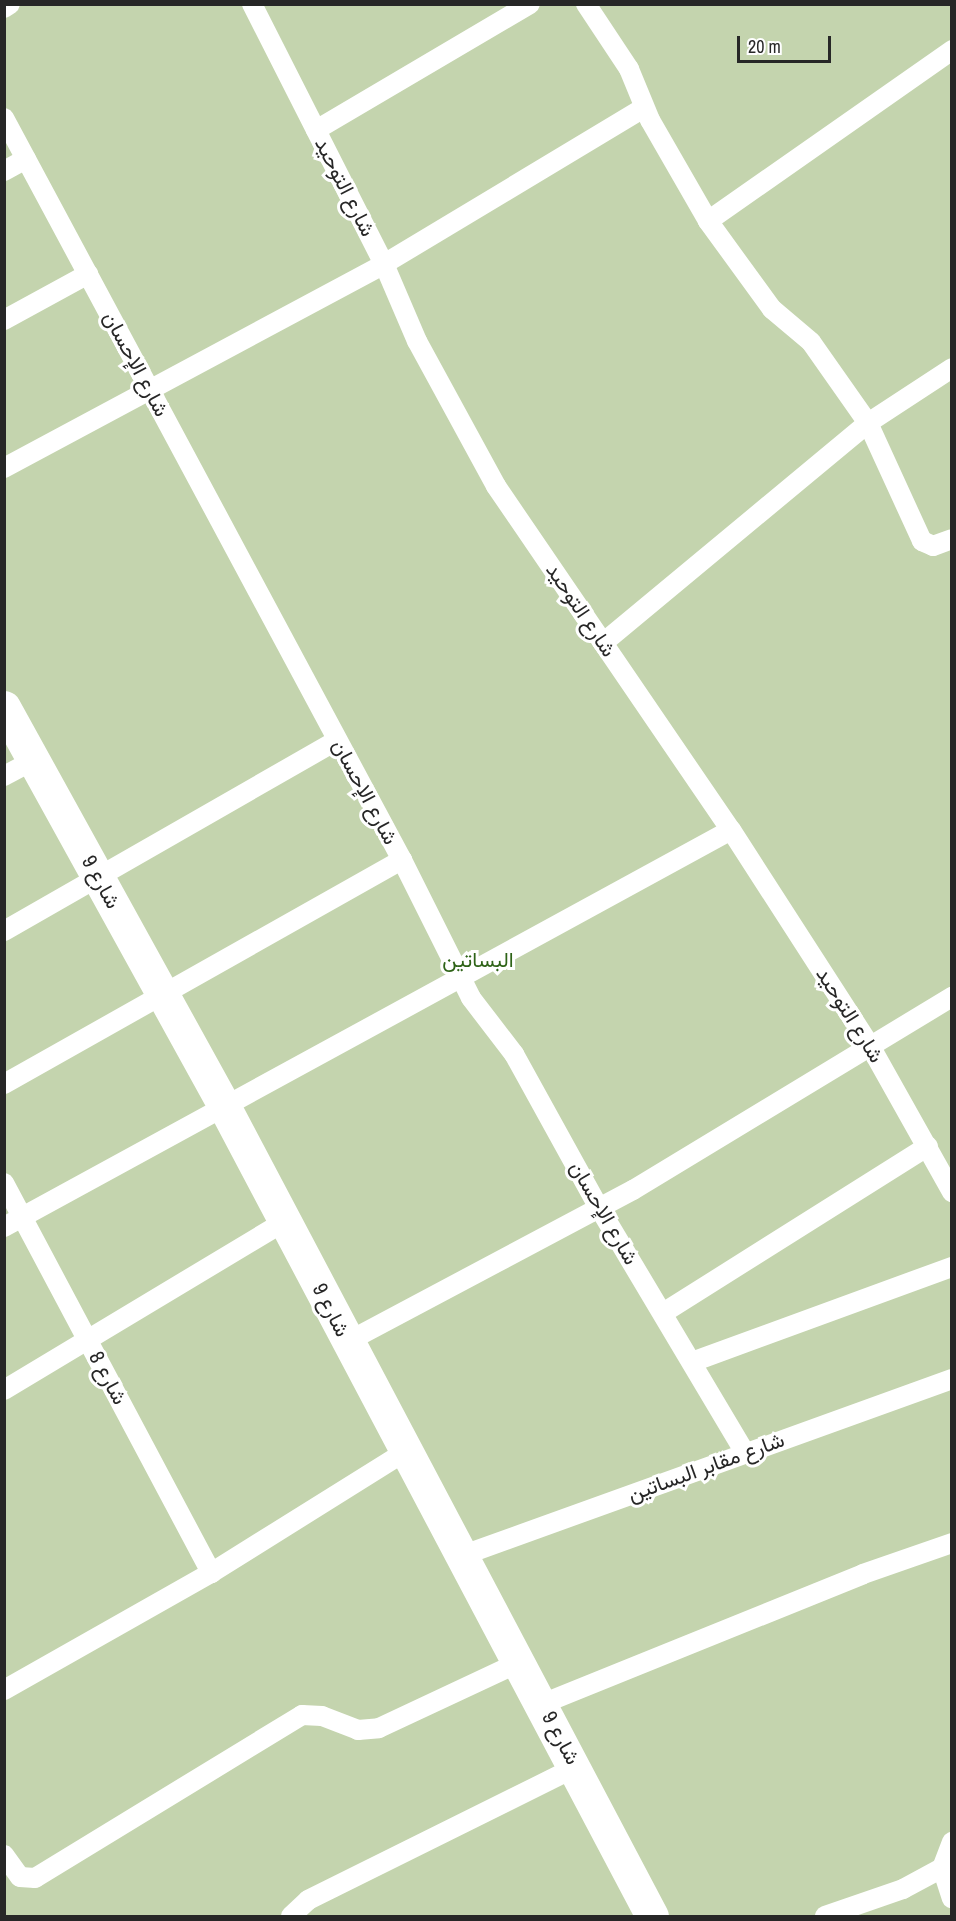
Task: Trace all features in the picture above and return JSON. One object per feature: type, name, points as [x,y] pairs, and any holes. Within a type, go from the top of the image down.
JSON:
[{"type":"street","name":"شارع 9","points":[[4,707],[224,1106],[347,1342],[576,1767],[649,1916]]},
{"type":"lane","points":[[4,8],[10,4]]},
{"type":"lane","points":[[316,130],[530,4]]},
{"type":"lane","points":[[586,4],[629,69],[644,108],[708,221],[772,309],[811,342],[868,423],[922,541],[933,546],[951,539]]},
{"type":"lane","name":"شارع التوحيد","points":[[260,7],[316,130],[384,264],[423,351],[490,476],[731,830],[869,1044],[928,1146],[951,1192]]},
{"type":"lane","points":[[708,221],[951,50]]},
{"type":"lane","points":[[4,468],[384,264],[644,108]]},
{"type":"lane","name":"شارع الإحسان","points":[[4,118],[402,860],[483,1017],[518,1061],[598,1206],[745,1453]]},
{"type":"lane","points":[[4,171],[26,159]]},
{"type":"lane","points":[[4,320],[88,274]]},
{"type":"lane","points":[[603,643],[868,423],[951,368]]},
{"type":"lane","points":[[4,930],[337,740]]},
{"type":"lane","points":[[4,776],[34,760]]},
{"type":"lane","points":[[4,1227],[224,1106],[464,979],[731,830]]},
{"type":"lane","points":[[4,1084],[402,860]]},
{"type":"lane","points":[[347,1342],[761,1116],[869,1044],[951,997]]},
{"type":"lane","points":[[663,1313],[928,1146]]},
{"type":"lane","name":"شارع 8","points":[[4,1183],[211,1573]]},
{"type":"lane","points":[[4,1390],[285,1221]]},
{"type":"lane","points":[[692,1362],[951,1267]]},
{"type":"lane","name":"شارع مقابر البساتين","points":[[461,1556],[951,1379]]},
{"type":"lane","points":[[4,1690],[211,1573],[406,1452]]},
{"type":"lane","points":[[542,1704],[863,1574],[951,1543]]},
{"type":"lane","points":[[4,1855],[20,1877],[35,1878],[302,1715],[322,1716],[358,1730],[379,1728],[520,1662]]},
{"type":"lane","points":[[291,1917],[308,1900],[576,1767]]},
{"type":"lane","points":[[951,1842],[942,1868],[951,1898]]},
{"type":"lane","points":[[825,1917],[903,1889],[942,1868]]},
{"type":"green space","name":"البساتين","points":[[5,5],[951,5],[951,1916],[5,1916]]}]
